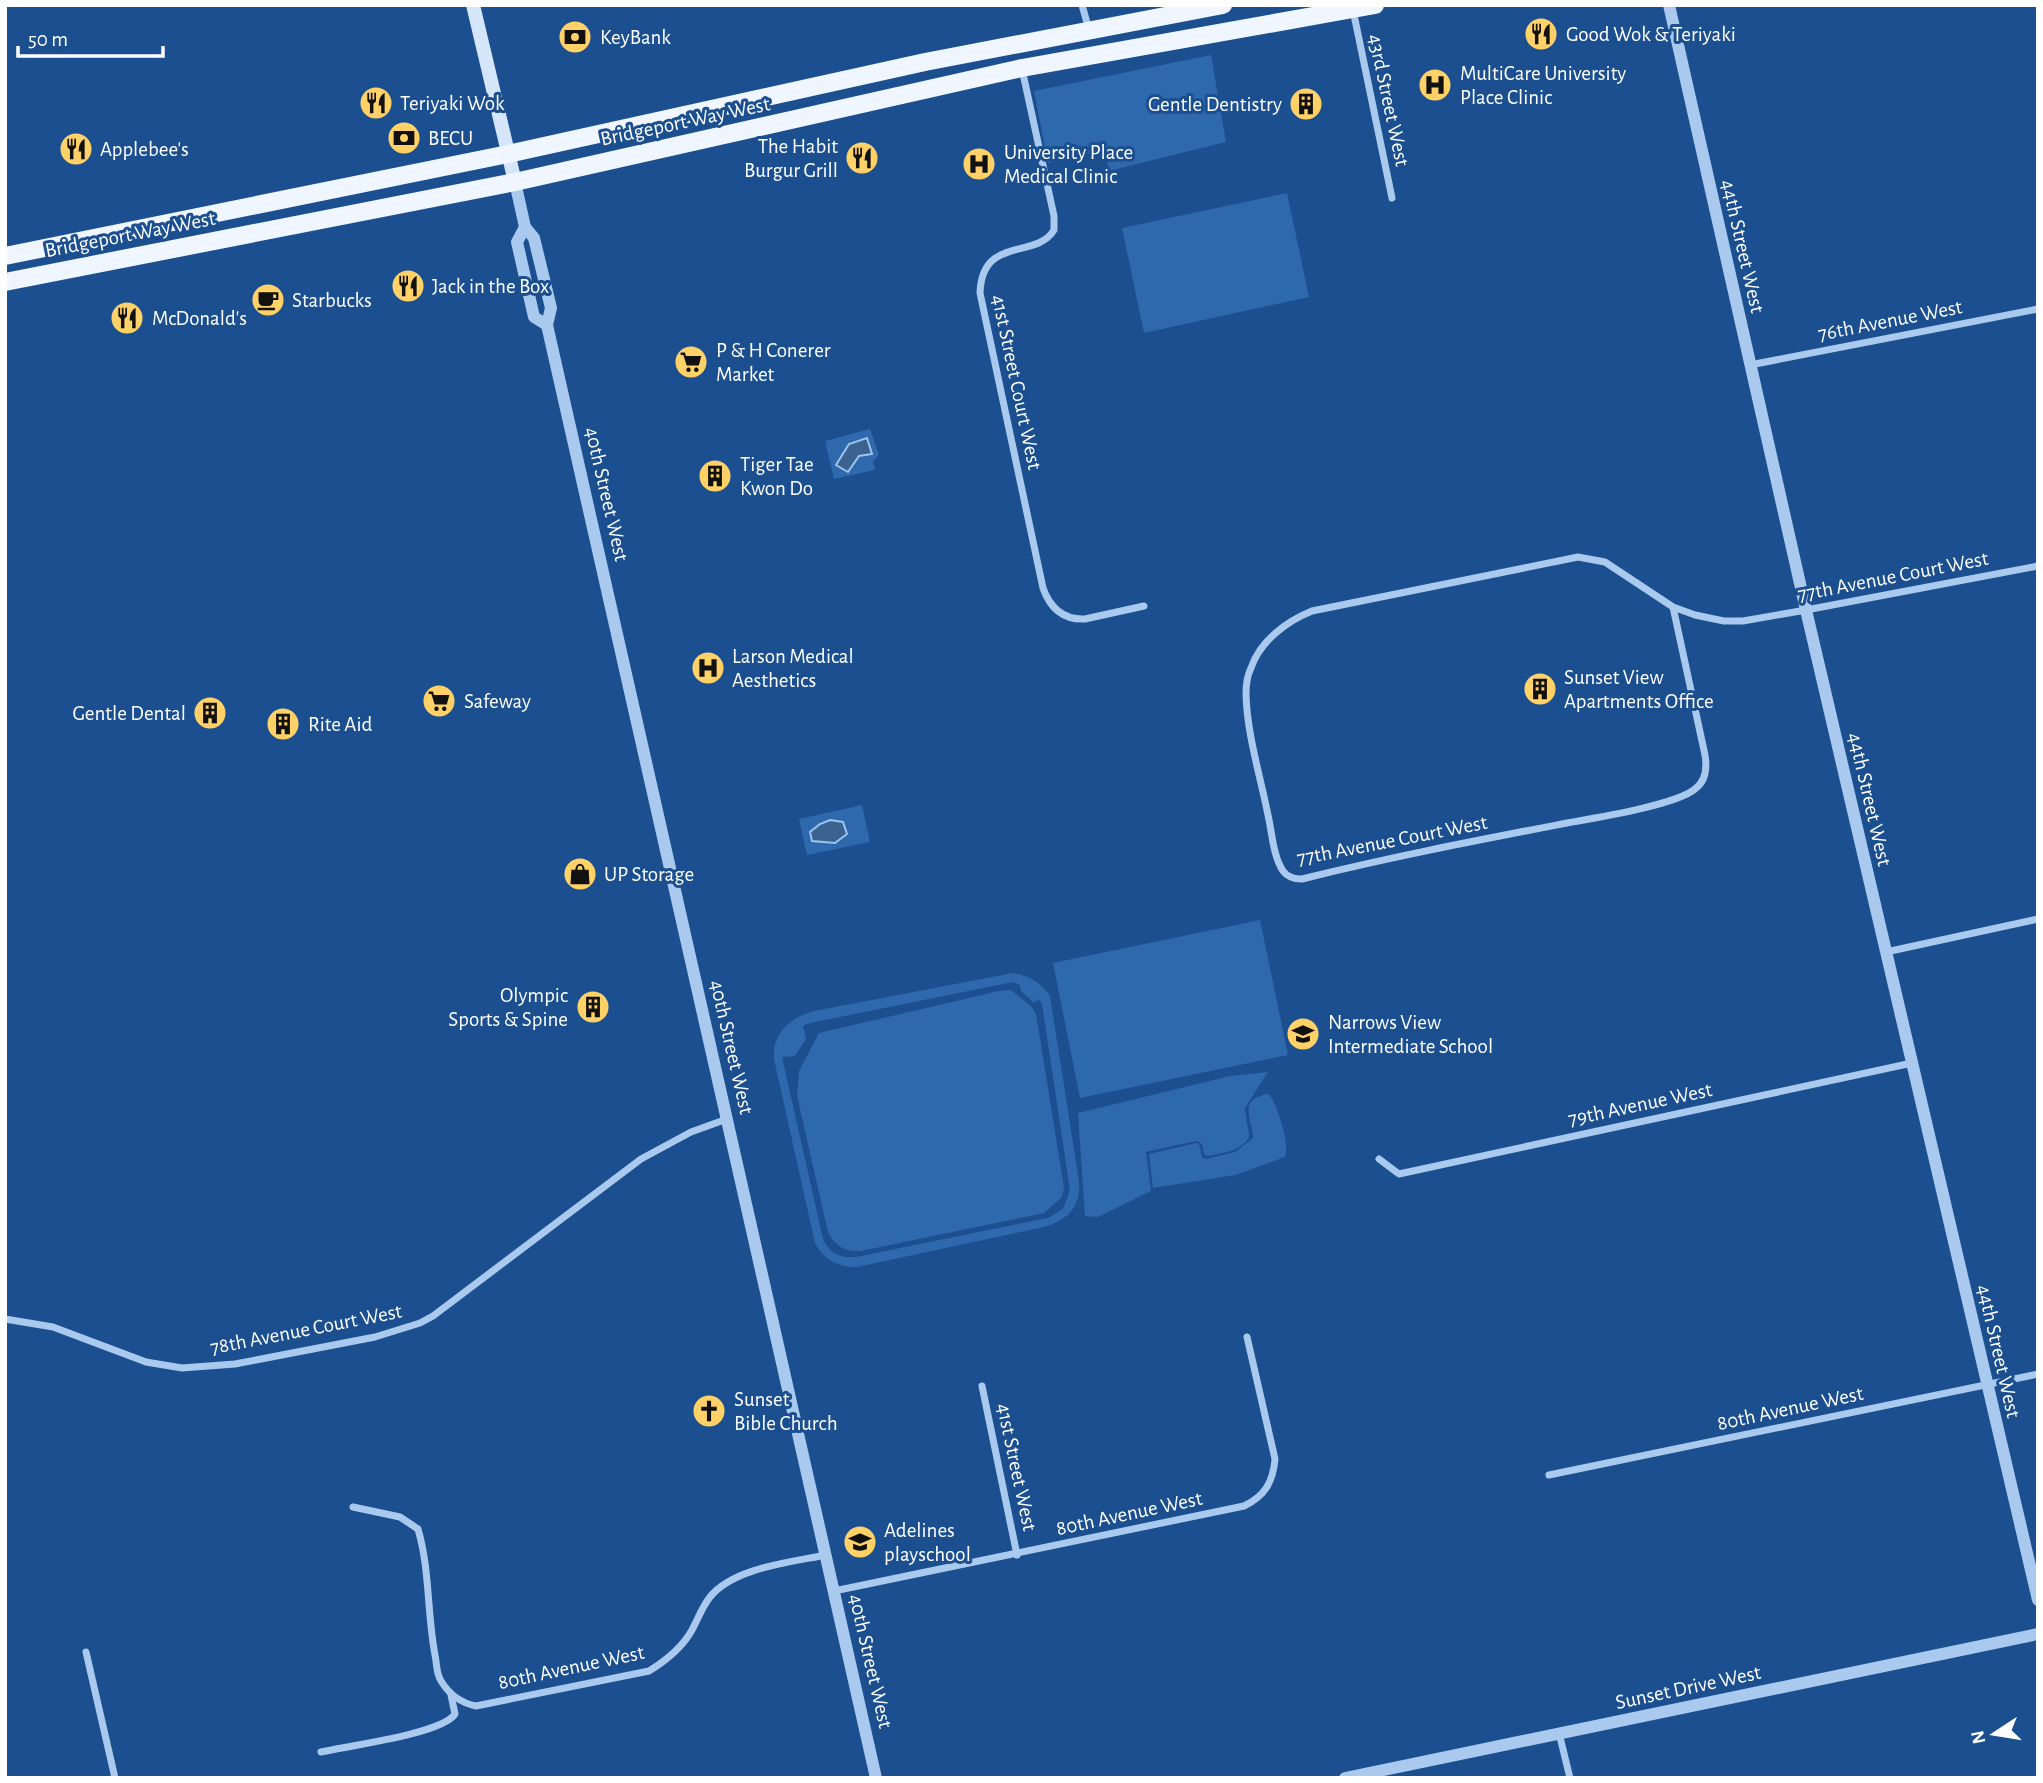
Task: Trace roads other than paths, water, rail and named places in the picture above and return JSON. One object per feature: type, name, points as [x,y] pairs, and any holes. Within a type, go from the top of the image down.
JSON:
[{"type":"main road","name":"40th Street West","points":[[474,5],[515,182]]},
{"type":"main road","name":"Bridgeport Way West","points":[[5,257],[508,154],[750,99],[1223,5]]},
{"type":"main road","name":"Bridgeport Way West","points":[[5,282],[515,182],[1022,68],[1375,5]]},
{"type":"street","points":[[1082,5],[1089,31]]},
{"type":"street","name":"44th Street West","points":[[1669,5],[1806,610],[2038,1600]]},
{"type":"street","name":"43rd Street West","points":[[1352,9],[1392,198]]},
{"type":"street","name":"41st Street Court West","points":[[1022,68],[1052,208],[1054,230],[1045,239],[995,258],[985,270],[980,293],[1043,588],[1057,612],[1075,619],[1144,606]]},
{"type":"street","name":"40th Street West","points":[[515,182],[525,227],[534,238],[551,308],[547,325],[876,1778]]},
{"type":"street","name":"76th Avenue West","points":[[1750,365],[2038,309]]},
{"type":"street","name":"77th Avenue Court West","points":[[1673,607],[1706,762],[1702,781],[1696,789],[1683,796],[1627,811],[1363,864],[1302,879],[1292,878],[1284,872],[1276,852],[1252,737],[1247,688],[1254,659],[1269,640],[1292,621],[1312,611],[1578,557],[1605,562],[1673,607],[1724,621],[1743,621],[1806,610],[2038,566]]},
{"type":"street","points":[[1886,952],[2038,919]]},
{"type":"street","name":"79th Avenue West","points":[[1379,1159],[1399,1174],[1912,1063]]},
{"type":"street","name":"78th Avenue Court West","points":[[5,1319],[53,1327],[121,1354],[173,1368],[235,1364],[388,1333],[433,1316],[615,1177],[653,1152],[691,1132],[727,1119]]},
{"type":"street","name":"80th Avenue West","points":[[834,1591],[1244,1506],[1263,1494],[1273,1475],[1275,1459],[1247,1337]]},
{"type":"street","name":"80th Avenue West","points":[[1549,1475],[2038,1374]]},
{"type":"street","name":"41st Street West","points":[[982,1386],[1017,1555]]},
{"type":"street","points":[[321,1752],[411,1734],[451,1720],[456,1714],[450,1691],[442,1684],[438,1673],[431,1633],[427,1572],[418,1529],[400,1517],[353,1507]]},
{"type":"street","name":"80th Avenue West","points":[[450,1691],[457,1699],[476,1706],[649,1671],[681,1646],[711,1595],[722,1586],[761,1569],[825,1555]]},
{"type":"street","name":"Sunset Drive West","points":[[1345,1778],[1375,1775],[1559,1733],[2038,1634]]},
{"type":"street","points":[[86,1652],[115,1778]]},
{"type":"street","points":[[1559,1733],[1570,1778]]},
{"type":"place","name":"Good Wok & Teriyaki","points":[[1541,34]]},
{"type":"place","name":"KeyBank","points":[[575,37]]},
{"type":"place","name":"MultiCare University Place Clinic","points":[[1435,85]]},
{"type":"place","name":"Teriyaki Wok","points":[[376,103]]},
{"type":"place","name":"Gentle Dentistry","points":[[1306,104]]},
{"type":"place","name":"BECU","points":[[404,138]]},
{"type":"place","name":"Applebee's","points":[[76,149]]},
{"type":"place","name":"The Habit Burgur Grill","points":[[862,158]]},
{"type":"place","name":"University Place Medical Clinic","points":[[979,164]]},
{"type":"place","name":"Jack in the Box","points":[[408,286]]},
{"type":"place","name":"Starbucks","points":[[268,300]]},
{"type":"place","name":"McDonald's","points":[[127,318]]},
{"type":"place","name":"P & H Conerer Market","points":[[691,362]]},
{"type":"place","name":"Tiger Tae Kwon Do","points":[[715,476]]},
{"type":"place","name":"Larson Medical Aesthetics","points":[[708,668]]},
{"type":"place","name":"Sunset View Apartments Office","points":[[1540,689]]},
{"type":"place","name":"Safeway","points":[[439,701]]},
{"type":"place","name":"Gentle Dental","points":[[210,713]]},
{"type":"place","name":"Rite Aid","points":[[283,724]]},
{"type":"place","name":"UP Storage","points":[[580,874]]},
{"type":"place","name":"Olympic Sports & Spine","points":[[593,1007]]},
{"type":"place","name":"Narrows View Intermediate School","points":[[1303,1034]]},
{"type":"place","name":"Sunset Bible Church","points":[[709,1411]]},
{"type":"place","name":"Adelines playschool","points":[[860,1542]]}]
